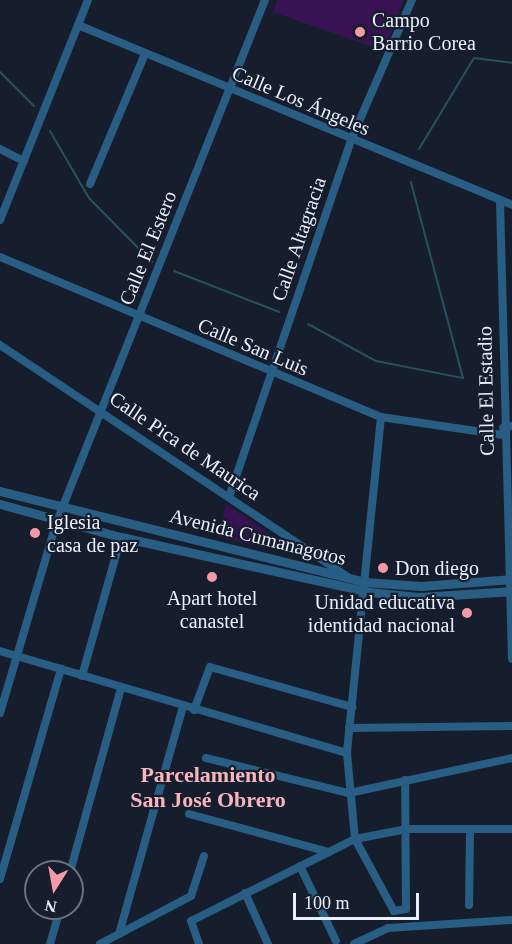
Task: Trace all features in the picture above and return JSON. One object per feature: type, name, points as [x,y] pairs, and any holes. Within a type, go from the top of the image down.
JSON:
[{"type":"street","points":[[0,220],[88,0]]},
{"type":"street","name":"Calle El Estero","points":[[0,713],[57,521],[265,0]]},
{"type":"street","name":"Calle Altagracia","points":[[230,494],[351,140],[412,0]]},
{"type":"street","name":"Calle Los Ángeles","points":[[78,25],[500,202],[512,205]]},
{"type":"street","points":[[90,184],[145,54]]},
{"type":"street","points":[[0,149],[24,161]]},
{"type":"street","name":"Calle El Estadio","points":[[500,202],[503,432],[512,659]]},
{"type":"street","name":"Calle San Luis","points":[[0,256],[138,314],[270,374],[381,417],[503,432],[512,426]]},
{"type":"street","name":"Calle Pica de Maurica","points":[[0,345],[230,494],[349,578]]},
{"type":"street","points":[[503,370],[512,368]]},
{"type":"street","points":[[381,417],[347,753],[355,839],[392,909],[406,910],[405,780]]},
{"type":"street","name":"Avenida Cumanagotos","points":[[0,491],[62,509],[349,578],[364,586],[421,586],[510,579]]},
{"type":"street","name":"Avenida Cumanagotos","points":[[0,504],[121,537],[419,597],[511,591]]},
{"type":"street","points":[[82,676],[121,537]]},
{"type":"street","points":[[0,651],[183,707],[347,753]]},
{"type":"street","points":[[194,710],[207,672],[215,667],[352,707]]},
{"type":"street","points":[[0,879],[61,669]]},
{"type":"street","points":[[73,860],[121,688]]},
{"type":"street","points":[[119,934],[183,707]]},
{"type":"street","points":[[350,728],[511,726]]},
{"type":"street","points":[[206,758],[350,793],[512,758]]},
{"type":"street","points":[[189,814],[329,852]]},
{"type":"street","points":[[199,944],[189,922],[355,839],[407,829],[512,829]]},
{"type":"street","points":[[469,905],[470,829]]},
{"type":"street","points":[[100,944],[191,896],[204,856]]},
{"type":"street","points":[[300,867],[336,941]]},
{"type":"street","points":[[245,893],[268,944]]},
{"type":"street","points":[[50,944],[57,920]]},
{"type":"street","points":[[354,944],[388,928],[512,920]]},
{"type":"shaded area","name":"Campo Barrio Corea","points":[[277,0],[404,0],[384,51],[273,12]]},
{"type":"shaded area","points":[[226,504],[301,556],[218,537]]},
{"type":"waterway","points":[[419,149],[474,58],[512,63]]},
{"type":"waterway","points":[[0,72],[34,106]]},
{"type":"waterway","points":[[50,131],[89,198],[152,262]]},
{"type":"waterway","points":[[308,324],[376,361],[463,378],[411,182]]},
{"type":"waterway","points":[[174,271],[279,312]]},
{"type":"place","name":"Campo Barrio Corea","points":[[360,32]]},
{"type":"place","name":"Iglesia casa de paz","points":[[35,533]]},
{"type":"place","name":"Don diego","points":[[383,568]]},
{"type":"place","name":"Apart hotel canastel","points":[[212,577]]},
{"type":"place","name":"Unidad educativa identidad nacional","points":[[467,613]]},
{"type":"district","name":"Parcelamiento San José Obrero","points":[[208,786]]}]
